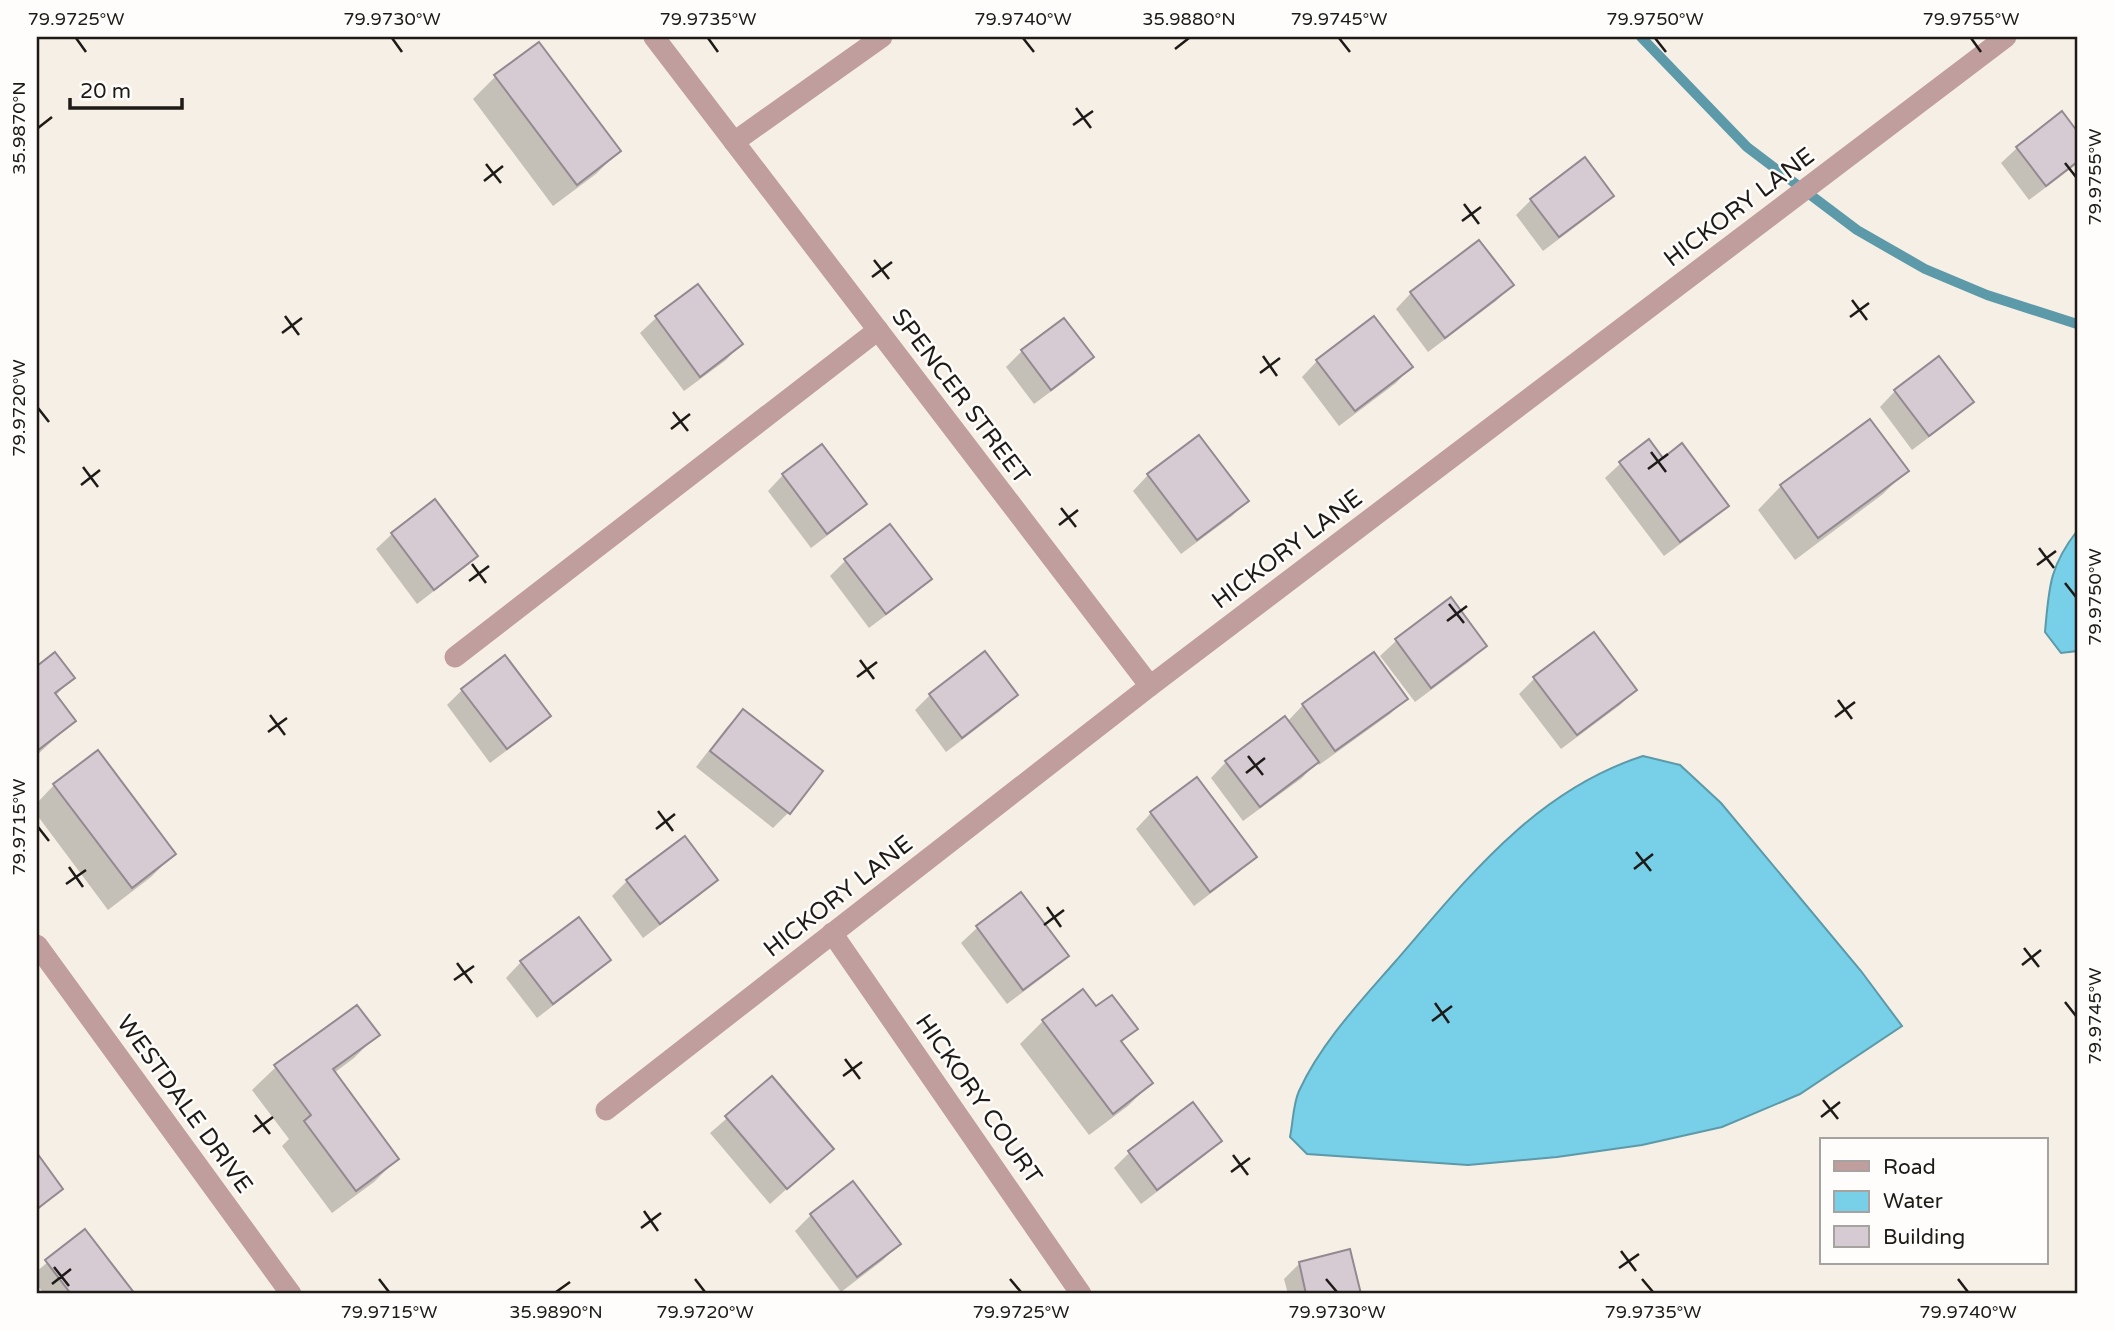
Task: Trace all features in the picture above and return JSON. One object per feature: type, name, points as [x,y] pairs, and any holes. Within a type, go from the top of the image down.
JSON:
[{"type":"street","name":"SPENCER STREET","points":[[654,37],[1150,687]]},
{"type":"street","points":[[734,142],[883,37]]},
{"type":"street","name":"HICKORY LANE","points":[[606,1110],[1150,687],[2006,37]]},
{"type":"street","points":[[455,657],[878,330]]},
{"type":"street","name":"HICKORY COURT","points":[[832,933],[1082,1294]]},
{"type":"street","name":"WESTDALE DRIVE","points":[[37,945],[291,1294]]},
{"type":"water","points":[[2077,531],[2077,651],[2061,653],[2045,632],[2048,603],[2056,567]]},
{"type":"water","points":[[1643,756],[1680,765],[1721,803],[1861,971],[1902,1026],[1800,1094],[1722,1127],[1642,1145],[1557,1157],[1468,1165],[1307,1154],[1290,1137],[1297,1096],[1318,1056],[1355,1008],[1476,870],[1535,815],[1568,791]]},
{"type":"building","points":[[539,42],[621,151],[577,185],[494,75]]},
{"type":"building","points":[[2062,111],[2077,131],[2077,162],[2046,186],[2016,147]]},
{"type":"building","points":[[1585,157],[1614,196],[1559,237],[1530,199]]},
{"type":"building","points":[[1479,240],[1514,285],[1445,338],[1410,292]]},
{"type":"building","points":[[698,284],[743,344],[700,377],[655,316]]},
{"type":"building","points":[[1374,316],[1413,367],[1355,411],[1316,360]]},
{"type":"building","points":[[1064,318],[1094,357],[1051,390],[1021,350]]},
{"type":"building","points":[[1939,356],[1974,402],[1929,436],[1894,390]]},
{"type":"building","points":[[1870,419],[1909,471],[1818,538],[1780,485]]},
{"type":"building","points":[[1199,435],[1249,501],[1197,540],[1147,474]]},
{"type":"building","points":[[1649,439],[1663,458],[1682,443],[1729,506],[1680,542],[1619,462]]},
{"type":"building","points":[[822,444],[867,504],[827,534],[782,474]]},
{"type":"building","points":[[435,499],[478,556],[434,590],[391,533]]},
{"type":"building","points":[[890,524],[932,579],[886,614],[844,559]]},
{"type":"building","points":[[1451,597],[1487,646],[1431,688],[1395,639]]},
{"type":"building","points":[[1594,632],[1637,690],[1577,735],[1533,677]]},
{"type":"building","points":[[985,651],[1018,695],[962,738],[929,694]]},
{"type":"building","points":[[55,652],[75,678],[55,693],[76,721],[37,751],[37,666]]},
{"type":"building","points":[[1374,652],[1408,699],[1335,751],[1302,704]]},
{"type":"building","points":[[505,655],[551,716],[507,749],[461,689]]},
{"type":"building","points":[[743,709],[823,771],[790,814],[710,751]]},
{"type":"building","points":[[1285,716],[1319,762],[1260,807],[1225,761]]},
{"type":"building","points":[[98,750],[176,854],[132,888],[53,784]]},
{"type":"building","points":[[1197,777],[1257,857],[1210,892],[1150,812]]},
{"type":"building","points":[[685,836],[718,880],[660,924],[626,880]]},
{"type":"building","points":[[1021,892],[1069,956],[1023,990],[976,926]]},
{"type":"building","points":[[579,917],[611,960],[553,1004],[520,961]]},
{"type":"building","points":[[1083,989],[1096,1006],[1112,995],[1138,1029],[1121,1041],[1153,1083],[1113,1114],[1042,1020]]},
{"type":"building","points":[[357,1005],[380,1035],[333,1069],[399,1159],[356,1191],[304,1121],[311,1115],[274,1065]]},
{"type":"building","points":[[772,1076],[834,1149],[787,1189],[725,1116]]},
{"type":"building","points":[[1193,1102],[1222,1141],[1157,1190],[1128,1151]]},
{"type":"building","points":[[37,1153],[63,1189],[37,1209]]},
{"type":"building","points":[[853,1181],[901,1244],[857,1277],[810,1214]]},
{"type":"building","points":[[85,1229],[135,1294],[71,1294],[45,1260]]},
{"type":"building","points":[[1350,1249],[1361,1294],[1306,1294],[1299,1262]]},
{"type":"waterway","points":[[1641,37],[1747,147],[1857,230],[1925,269],[1987,295],[2077,324]]}]
